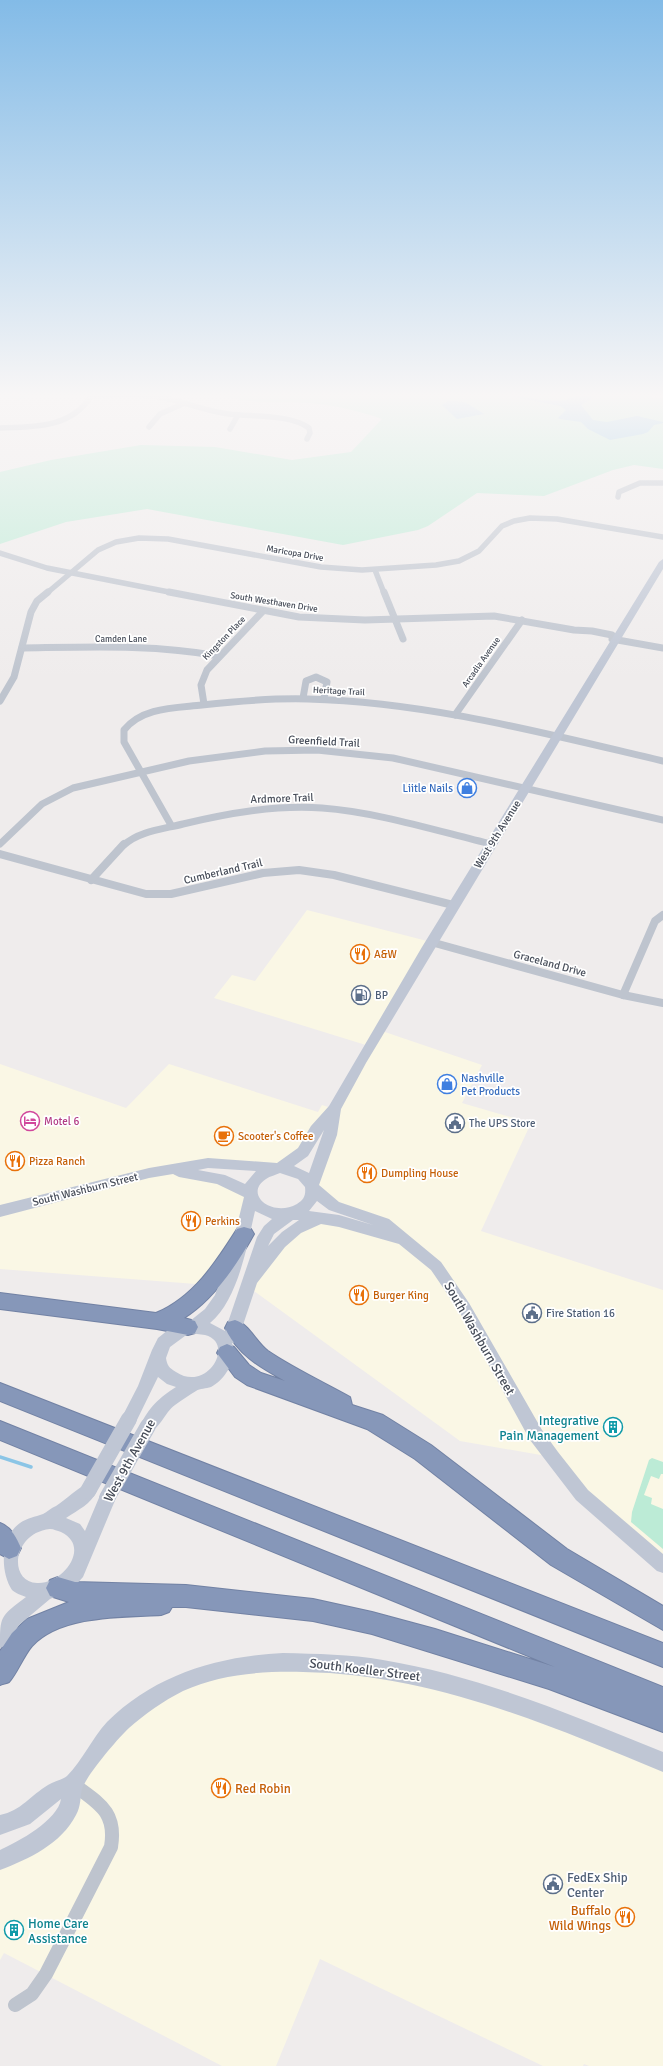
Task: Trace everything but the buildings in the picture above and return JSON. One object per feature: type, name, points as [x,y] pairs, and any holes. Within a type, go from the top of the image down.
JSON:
[{"type":"highway","points":[[157,1321],[180,1313],[204,1290],[224,1265],[244,1234]]},
{"type":"highway","points":[[0,1301],[157,1321],[191,1327]]},
{"type":"highway","points":[[235,1328],[249,1347],[261,1357],[375,1422],[423,1452],[559,1557],[663,1619]]},
{"type":"highway","points":[[227,1350],[242,1371],[254,1379],[375,1422]]},
{"type":"highway","points":[[0,1392],[663,1655]]},
{"type":"highway","points":[[0,1430],[663,1699]]},
{"type":"highway","points":[[52,1590],[75,1593],[186,1596],[313,1610],[372,1623],[435,1641],[549,1677],[663,1719]]},
{"type":"highway","points":[[0,1673],[24,1637],[34,1628],[52,1618],[69,1613],[215,1600]]},
{"type":"main road","name":"West 9th Avenue","points":[[279,1168],[303,1152],[316,1130],[334,1109],[359,1063],[453,905],[663,562]]},
{"type":"main road","name":"West 9th Avenue","points":[[312,1186],[330,1136],[334,1109]]},
{"type":"main road","name":"South Washburn Street","points":[[0,1211],[136,1176],[208,1163],[240,1164],[279,1168]]},
{"type":"main road","points":[[279,1168],[300,1172],[312,1186],[312,1197],[308,1204],[269,1230],[264,1237],[227,1350],[224,1365],[216,1375],[196,1383],[186,1383],[169,1377],[159,1364],[158,1356],[161,1346],[167,1338],[177,1331],[191,1327],[211,1313],[222,1297],[244,1234],[252,1184],[257,1177],[266,1171],[279,1168]]},
{"type":"main road","name":"South Washburn Street","points":[[171,1170],[220,1179],[250,1195]]},
{"type":"main road","name":"South Washburn Street","points":[[312,1186],[334,1206],[384,1223],[425,1256],[447,1280],[536,1435],[582,1495],[663,1565]]},
{"type":"main road","points":[[250,1195],[255,1206],[264,1212],[291,1214]]},
{"type":"main road","name":"South Washburn Street","points":[[291,1214],[339,1221],[403,1239]]},
{"type":"main road","points":[[247,1286],[284,1238],[303,1223],[322,1218]]},
{"type":"main road","points":[[191,1327],[205,1328],[215,1332],[222,1339],[227,1350]]},
{"type":"main road","name":"West 9th Avenue","points":[[45,1522],[78,1501],[88,1491],[130,1419],[146,1387],[158,1356]]},
{"type":"main road","name":"West 9th Avenue","points":[[84,1554],[107,1498],[148,1426],[163,1404],[196,1383]]},
{"type":"main road","points":[[0,1639],[12,1619],[52,1590],[68,1582],[76,1574],[82,1564],[84,1544],[80,1536],[74,1529],[55,1521],[34,1524],[23,1530],[4,1553],[8,1570],[13,1580],[22,1588],[34,1591],[52,1590]]},
{"type":"main road","name":"South Koeller Street","points":[[0,1825],[16,1821],[27,1815],[54,1792],[72,1784],[112,1731],[162,1692],[199,1676],[226,1668],[256,1663],[329,1663],[398,1671],[430,1677],[527,1707],[663,1762]]},
{"type":"main road","points":[[0,1860],[15,1854],[43,1837],[70,1807],[72,1784]]},
{"type":"street","points":[[618,497],[619,492],[623,489]]},
{"type":"street","name":"Maricopa Drive","points":[[0,701],[11,685],[35,604],[70,572],[98,550],[108,545],[125,540],[149,537],[168,539],[321,567],[375,570],[436,565],[459,561],[479,551],[502,526],[514,521],[530,518],[557,519],[663,537]]},
{"type":"street","name":"South Westhaven Drive","points":[[0,553],[34,565],[263,611],[320,619],[394,619],[473,616],[522,620],[574,630],[606,639],[617,639],[663,648]]},
{"type":"street","points":[[375,570],[403,640]]},
{"type":"street","name":"Kingston Place","points":[[204,704],[200,691],[206,670],[263,611]]},
{"type":"street","name":"Arcadia Avenue","points":[[455,715],[522,620]]},
{"type":"street","name":"Camden Lane","points":[[22,648],[159,648],[186,650],[219,656]]},
{"type":"street","points":[[303,698],[306,681],[315,677],[323,678],[327,682],[324,698]]},
{"type":"street","name":"Heritage Trail","points":[[171,825],[123,738],[126,726],[134,719],[146,714],[204,704],[260,698],[324,698],[408,706],[663,761]]},
{"type":"street","name":"Greenfield Trail","points":[[0,844],[36,809],[57,796],[82,785],[189,760],[240,753],[317,750],[394,758],[663,820]]},
{"type":"street","name":"Ardmore Trail","points":[[91,880],[133,838],[146,832],[171,825],[251,810],[286,807],[321,808],[366,815],[491,844]]},
{"type":"street","name":"Cumberland Trail","points":[[0,854],[146,894],[163,895],[263,873],[308,871],[334,875],[453,905]]},
{"type":"street","points":[[623,995],[655,921],[663,916]]},
{"type":"street","name":"Graceland Drive","points":[[431,942],[623,995],[663,1003]]},
{"type":"street","points":[[15,2005],[32,1994],[46,1974],[111,1847],[114,1831],[113,1822],[108,1811],[72,1784]]},
{"type":"shaded area","points":[[307,910],[431,942],[379,1030],[482,1065],[462,1103],[531,1123],[481,1231],[663,1290],[663,1565],[552,1457],[460,1441],[247,1286],[277,1246],[322,1218],[402,1239],[313,1189],[334,1109],[369,1046],[214,998],[232,975],[255,981]]},
{"type":"shaded area","points":[[0,1064],[126,1108],[169,1064],[318,1112],[322,1105],[334,1109],[280,1168],[241,1164],[173,1170],[250,1193],[249,1211],[209,1285],[0,1269]]},
{"type":"shaded area","points":[[226,1668],[398,1671],[663,1762],[663,2066],[589,2066],[584,2064],[583,2066],[543,2066],[320,1959],[276,2066],[222,2066],[4,1953],[0,1960],[0,1860],[43,1837],[122,1722]]},
{"type":"green space","points":[[0,489],[561,489],[544,496],[477,493],[428,526],[418,530],[343,545],[147,509],[66,522],[0,544]]},
{"type":"green space","points":[[652,1458],[663,1462],[663,1474],[661,1474],[659,1479],[651,1476],[644,1495],[652,1498],[651,1504],[663,1509],[663,1549],[631,1522],[632,1512],[649,1460]]},
{"type":"waterway","points":[[0,1457],[31,1467]]},
{"type":"place","name":"Liitle Nails","points":[[467,788]]},
{"type":"place","name":"A&W","points":[[360,954]]},
{"type":"place","name":"BP","points":[[361,995]]},
{"type":"place","name":"Nashville Pet Products","points":[[447,1084]]},
{"type":"place","name":"Motel 6","points":[[30,1121]]},
{"type":"place","name":"The UPS Store","points":[[455,1123]]},
{"type":"place","name":"Scooter's Coffee","points":[[224,1136]]},
{"type":"place","name":"Pizza Ranch","points":[[15,1161]]},
{"type":"place","name":"Dumpling House","points":[[367,1173]]},
{"type":"place","name":"Perkins","points":[[191,1221]]},
{"type":"place","name":"Burger King","points":[[359,1295]]},
{"type":"place","name":"Fire Station 16","points":[[532,1313]]},
{"type":"place","name":"Integrative Pain Management","points":[[613,1427]]},
{"type":"place","name":"Red Robin","points":[[221,1788]]},
{"type":"place","name":"FedEx Ship Center","points":[[553,1884]]},
{"type":"place","name":"Buffalo Wild Wings","points":[[625,1917]]},
{"type":"place","name":"Home Care Assistance","points":[[14,1930]]}]
